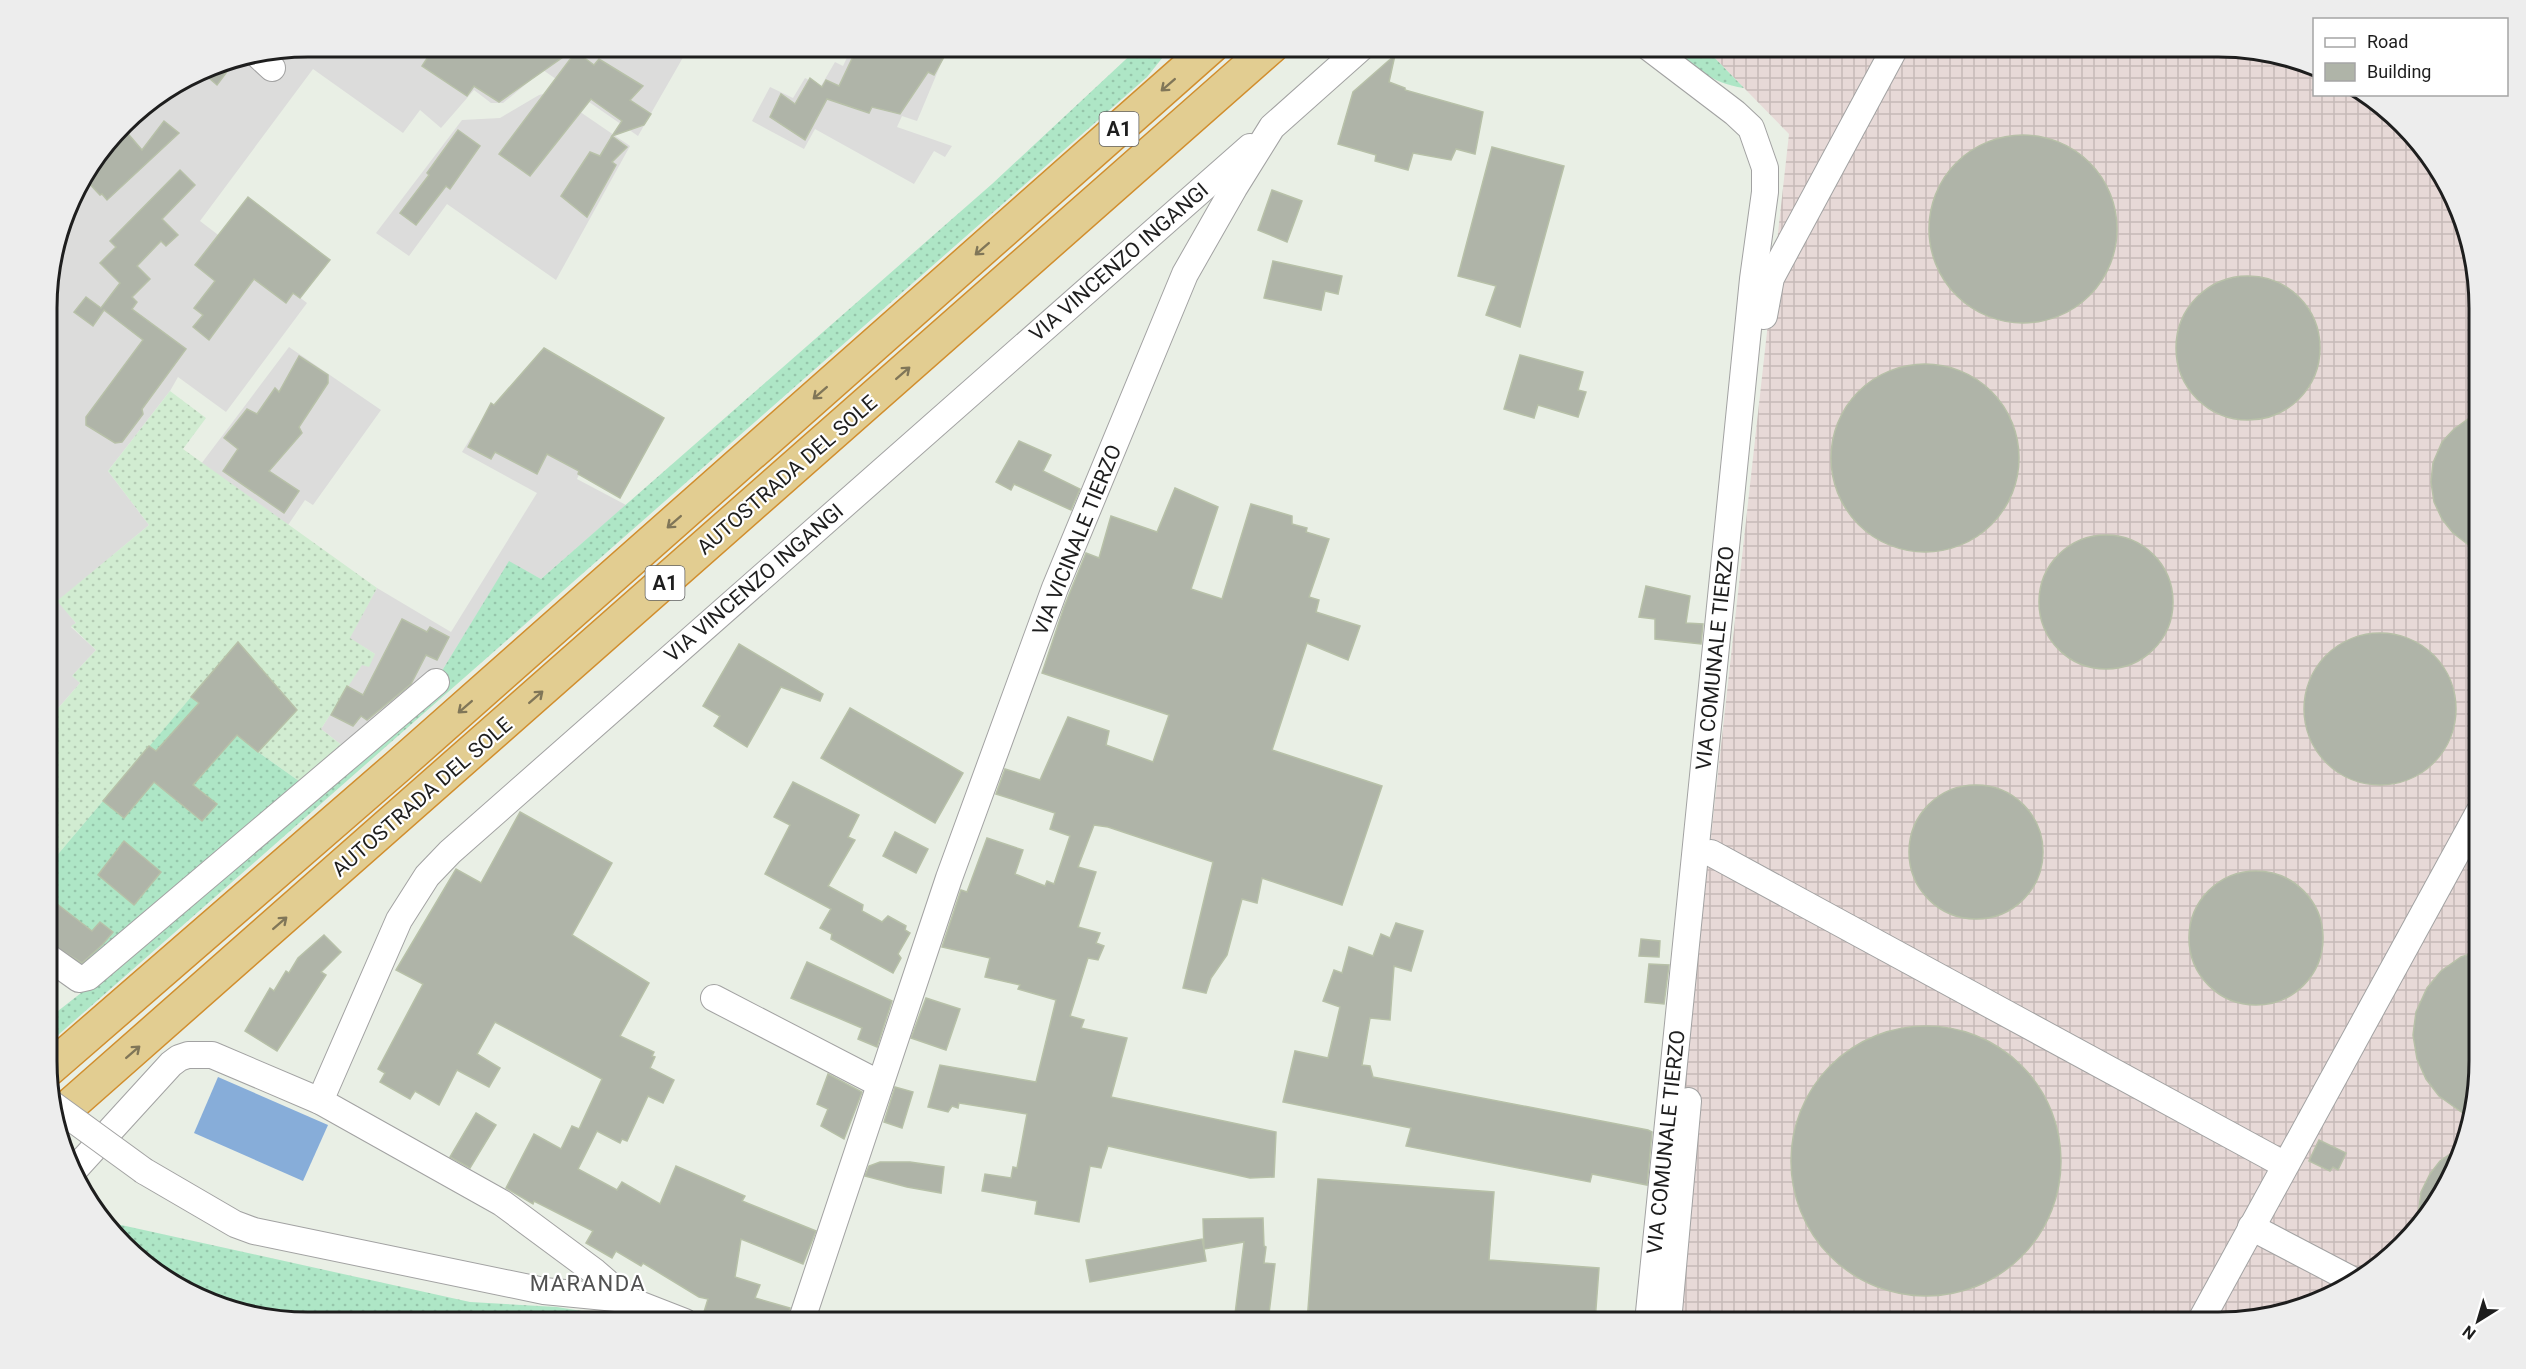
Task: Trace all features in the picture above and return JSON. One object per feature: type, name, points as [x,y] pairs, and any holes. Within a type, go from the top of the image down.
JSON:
[{"type":"highway","name":"AUTOSTRADA DEL SOLE","points":[[57,1062],[397,767],[1200,57]]},
{"type":"highway","name":"AUTOSTRADA DEL SOLE","points":[[63,1114],[1260,57]]},
{"type":"street","name":"VIA VICINALE TIERZO","points":[[804,1312],[949,878],[1055,588],[1185,274],[1272,127],[1351,57]]},
{"type":"street","name":"VIA COMUNALE TIERZO","points":[[1649,1312],[1753,279],[1765,192],[1765,168],[1751,128],[1719,100],[1662,57]]},
{"type":"street","points":[[1669,1312],[1711,853],[1748,403],[1772,278],[1890,57]]},
{"type":"street","name":"VIA VINCENZO INGANGI","points":[[320,1101],[399,920],[427,876],[450,852],[1272,127]]},
{"type":"street","points":[[57,963],[79,979],[88,977],[436,682]]},
{"type":"street","points":[[2205,1312],[2469,830]]},
{"type":"street","points":[[1711,853],[2285,1165]]},
{"type":"street","points":[[714,998],[880,1084]]},
{"type":"street","points":[[79,1164],[171,1064],[188,1055],[212,1055],[320,1101],[502,1203],[595,1272],[626,1299]]},
{"type":"street","points":[[62,1112],[144,1171],[235,1224],[254,1231],[544,1291],[626,1299],[659,1312]]},
{"type":"street","points":[[2251,1227],[2346,1277]]},
{"type":"shaded area","points":[[308,57],[683,57],[638,136],[543,70],[503,103],[491,103],[474,90],[441,128],[420,110],[403,133],[313,69],[200,221],[307,303],[226,412],[178,377],[170,391],[108,471],[149,525],[58,601],[76,623],[71,627],[96,650],[73,675],[80,683],[57,710],[57,308],[59,275],[70,227],[76,212],[99,169],[119,143],[155,109],[182,91],[227,70],[275,59]]},
{"type":"shaded area","points":[[847,57],[944,57],[917,121],[902,116],[897,127],[952,146],[945,157],[934,151],[914,184],[815,129],[804,149],[752,121],[770,87],[793,98],[805,78],[821,86],[835,62],[843,66]]},
{"type":"shaded area","points":[[1714,57],[2218,57],[2251,59],[2313,76],[2313,96],[2352,96],[2371,109],[2417,155],[2450,212],[2464,259],[2469,308],[2469,1061],[2467,1094],[2456,1142],[2450,1157],[2417,1214],[2371,1260],[2344,1278],[2314,1293],[2267,1307],[2218,1312],[1658,1312],[1789,134]]},
{"type":"shaded area","points":[[551,92],[630,146],[556,280],[447,204],[409,256],[376,233],[462,120],[500,118],[539,95]]},
{"type":"shaded area","points":[[289,347],[381,410],[313,505],[305,500],[288,525],[201,464]]},
{"type":"shaded area","points":[[491,405],[589,454],[577,479],[626,505],[541,579],[509,562],[440,674],[358,758],[321,729],[362,664],[375,654],[349,638],[377,588],[451,632],[537,493],[462,452]]},
{"type":"shaded area","points":[[218,1077],[328,1125],[303,1181],[194,1133]]},
{"type":"green space","points":[[1128,57],[1163,57],[1147,77],[57,1036],[57,1011],[160,931],[440,674],[509,561],[541,579],[992,184]]},
{"type":"green space","points":[[1682,57],[1714,57],[1744,88],[1721,82]]},
{"type":"green space","points":[[170,391],[206,418],[183,449],[377,588],[350,638],[375,654],[369,667],[362,665],[321,729],[348,750],[306,786],[258,752],[297,709],[238,642],[57,855],[57,710],[80,683],[72,676],[96,650],[71,626],[76,623],[57,601],[149,525],[108,471]]},
{"type":"green space","points":[[191,697],[258,752],[306,786],[86,973],[57,953],[57,855]]},
{"type":"green space","points":[[118,1224],[470,1302],[557,1307],[588,1312],[308,1312],[259,1307],[227,1299],[182,1278],[143,1250]]},
{"type":"building","points":[[428,57],[563,57],[499,102],[474,86],[467,96],[422,66]]},
{"type":"building","points":[[583,57],[594,65],[599,59],[643,86],[630,100],[651,114],[644,125],[612,136],[622,121],[591,99],[530,176],[499,154],[571,58]]},
{"type":"building","points":[[853,57],[944,57],[934,75],[928,72],[900,114],[872,107],[869,113],[827,99],[805,140],[770,117],[781,94],[795,104],[810,78],[822,87],[826,80],[839,86]]},
{"type":"building","points":[[1395,57],[1389,82],[1405,90],[1483,112],[1475,154],[1456,149],[1451,160],[1413,153],[1408,170],[1375,161],[1376,155],[1338,144],[1353,92]]},
{"type":"building","points":[[229,70],[217,85],[209,78]]},
{"type":"building","points":[[164,121],[179,133],[107,200],[90,184],[109,155],[128,134],[142,150]]},
{"type":"building","points":[[458,130],[480,146],[450,189],[446,186],[416,225],[400,213],[429,175],[427,173]]},
{"type":"building","points":[[2032,135],[2068,146],[2090,162],[2102,177],[2110,193],[2116,211],[2116,247],[2110,265],[2102,281],[2090,296],[2075,308],[2059,316],[2041,322],[2014,323],[1978,312],[1950,289],[1940,274],[1930,247],[1929,220],[1940,184],[1963,156],[1978,146],[2005,136]]},
{"type":"building","points":[[612,136],[627,147],[612,162],[616,165],[587,217],[561,196],[590,152],[600,156]]},
{"type":"building","points":[[1492,147],[1564,166],[1520,327],[1486,315],[1496,286],[1458,276]]},
{"type":"building","points":[[180,170],[195,185],[162,219],[178,235],[166,246],[161,241],[137,266],[150,279],[132,297],[137,302],[132,309],[186,349],[142,409],[143,414],[122,442],[115,443],[86,425],[86,417],[143,340],[104,310],[93,326],[74,312],[86,297],[101,308],[120,283],[100,263],[116,247],[110,241]]},
{"type":"building","points":[[1272,190],[1302,201],[1287,242],[1258,230]]},
{"type":"building","points":[[248,197],[330,260],[300,298],[293,293],[286,303],[254,279],[209,340],[193,327],[203,315],[194,308],[215,281],[195,265]]},
{"type":"building","points":[[1273,261],[1342,276],[1338,294],[1325,291],[1321,310],[1264,298]]},
{"type":"building","points":[[2248,276],[2275,282],[2288,288],[2299,297],[2308,308],[2314,321],[2320,348],[2314,375],[2308,388],[2299,399],[2288,408],[2275,414],[2248,420],[2221,414],[2208,408],[2197,399],[2188,388],[2182,375],[2176,348],[2182,321],[2188,308],[2197,297],[2208,288],[2221,282]]},
{"type":"building","points":[[544,348],[664,418],[620,498],[578,474],[579,471],[547,454],[537,474],[495,452],[491,459],[468,447],[491,403],[494,405]]},
{"type":"building","points":[[1520,355],[1583,372],[1578,390],[1586,392],[1578,417],[1538,405],[1534,418],[1504,409]]},
{"type":"building","points":[[299,356],[328,375],[328,383],[299,427],[302,433],[269,471],[299,491],[284,513],[223,471],[238,449],[224,438],[247,409],[257,414],[275,388],[279,392]]},
{"type":"building","points":[[1934,364],[1970,375],[1992,391],[2004,406],[2012,422],[2018,440],[2018,476],[2012,494],[2004,510],[1992,525],[1977,537],[1961,545],[1943,551],[1916,552],[1880,541],[1852,518],[1842,503],[1832,476],[1831,449],[1842,413],[1865,385],[1880,375],[1907,365]]},
{"type":"building","points":[[2469,418],[2469,545],[2453,533],[2442,519],[2434,502],[2431,482],[2433,463],[2442,442],[2454,429]]},
{"type":"building","points":[[1019,441],[1051,455],[1043,471],[1080,489],[1071,510],[1014,484],[1011,490],[996,482]]},
{"type":"building","points":[[1175,488],[1218,507],[1191,589],[1222,599],[1251,504],[1292,516],[1292,524],[1307,528],[1306,532],[1329,539],[1309,597],[1319,600],[1316,612],[1360,626],[1348,660],[1307,643],[1272,750],[1382,786],[1342,905],[1262,878],[1257,903],[1242,899],[1227,955],[1211,978],[1206,993],[1183,988],[1213,862],[1108,827],[1094,825],[1078,867],[1096,872],[1078,927],[1100,933],[1096,943],[1104,946],[1098,960],[1088,958],[1070,1016],[1084,1020],[1081,1028],[1127,1038],[1111,1097],[1276,1132],[1274,1177],[1250,1178],[1108,1146],[1101,1168],[1090,1166],[1079,1222],[1035,1214],[1037,1201],[982,1191],[985,1174],[1011,1178],[1013,1167],[1017,1168],[1027,1114],[959,1103],[958,1108],[952,1106],[948,1112],[928,1107],[940,1065],[1036,1082],[1056,1000],[1018,989],[1020,985],[985,977],[990,958],[942,947],[961,890],[967,892],[987,838],[1023,850],[1015,874],[1045,886],[1047,881],[1054,884],[1070,836],[1050,829],[1055,813],[996,794],[1005,769],[1040,780],[1068,717],[1109,731],[1106,745],[1153,762],[1169,715],[1042,673],[1064,607],[1086,553],[1099,558],[1111,516],[1157,532]]},
{"type":"building","points":[[2106,535],[2132,540],[2154,554],[2168,576],[2173,602],[2168,628],[2154,650],[2132,664],[2106,669],[2080,664],[2058,650],[2044,628],[2039,602],[2044,576],[2058,554],[2080,540]]},
{"type":"building","points":[[1646,586],[1690,596],[1686,623],[1703,624],[1701,644],[1655,639],[1655,619],[1639,617]]},
{"type":"building","points":[[402,619],[427,632],[430,627],[449,637],[437,660],[426,655],[411,684],[367,720],[361,716],[353,726],[331,715],[347,686],[363,695]]},
{"type":"building","points":[[2380,633],[2409,639],[2422,646],[2433,656],[2443,667],[2450,680],[2456,709],[2450,738],[2443,751],[2433,762],[2422,772],[2409,779],[2380,785],[2351,779],[2338,772],[2327,762],[2317,751],[2310,738],[2304,709],[2310,680],[2317,667],[2327,656],[2338,646],[2351,639]]},
{"type":"building","points":[[238,642],[297,710],[258,752],[237,735],[193,785],[217,804],[202,821],[154,782],[124,818],[103,801],[149,746],[156,751],[199,703],[191,697]]},
{"type":"building","points":[[739,644],[823,694],[820,701],[781,687],[747,747],[714,726],[720,716],[703,706]]},
{"type":"building","points":[[850,708],[963,773],[935,823],[821,758]]},
{"type":"building","points":[[793,782],[859,815],[848,837],[855,840],[828,886],[863,905],[862,911],[882,922],[888,916],[906,926],[905,930],[910,933],[898,954],[901,958],[893,973],[831,939],[832,934],[820,928],[831,909],[765,874],[790,825],[774,817]]},
{"type":"building","points":[[1976,785],[2002,790],[2024,804],[2038,826],[2043,852],[2038,878],[2024,900],[2002,914],[1976,919],[1950,914],[1928,900],[1914,878],[1909,852],[1914,826],[1928,804],[1950,790]]},
{"type":"building","points":[[520,812],[612,863],[572,935],[649,983],[620,1036],[654,1052],[652,1056],[655,1057],[650,1068],[674,1080],[663,1103],[648,1096],[627,1141],[622,1139],[620,1143],[597,1131],[578,1169],[617,1190],[622,1182],[660,1204],[676,1166],[745,1196],[742,1201],[816,1231],[803,1264],[741,1239],[735,1277],[760,1285],[755,1298],[790,1308],[789,1312],[704,1312],[708,1299],[699,1297],[643,1263],[641,1266],[616,1251],[612,1258],[586,1243],[593,1231],[534,1201],[533,1204],[506,1188],[534,1134],[561,1149],[572,1126],[579,1129],[602,1079],[495,1022],[477,1054],[500,1068],[489,1087],[457,1070],[439,1105],[415,1091],[410,1099],[380,1082],[385,1073],[378,1069],[423,984],[396,970],[456,869],[481,883]]},
{"type":"building","points":[[895,832],[928,849],[916,873],[883,856]]},
{"type":"building","points":[[124,841],[161,872],[134,905],[98,875]]},
{"type":"building","points":[[2256,871],[2282,876],[2304,890],[2318,912],[2323,938],[2318,964],[2304,986],[2282,1000],[2256,1005],[2230,1000],[2208,986],[2194,964],[2189,938],[2194,912],[2208,890],[2230,876]]},
{"type":"building","points":[[57,904],[92,931],[100,922],[113,932],[82,963],[57,948]]},
{"type":"building","points":[[1396,923],[1423,931],[1411,971],[1394,966],[1390,1020],[1370,1018],[1362,1065],[1370,1066],[1373,1077],[1648,1130],[1652,1132],[1647,1185],[1592,1174],[1590,1182],[1406,1146],[1411,1128],[1283,1102],[1295,1051],[1328,1058],[1340,1007],[1323,1001],[1334,970],[1342,973],[1349,947],[1373,956],[1381,934],[1390,938]]},
{"type":"building","points":[[324,935],[341,952],[321,972],[326,975],[277,1051],[245,1031],[270,988],[274,991],[286,971],[289,973],[298,958]]},
{"type":"building","points":[[1641,939],[1660,941],[1659,957],[1639,956]]},
{"type":"building","points":[[2469,954],[2469,1061],[2463,1113],[2439,1096],[2426,1079],[2417,1059],[2413,1035],[2416,1012],[2427,988],[2441,971],[2461,957]]},
{"type":"building","points":[[807,962],[892,1001],[877,1047],[858,1039],[862,1028],[791,998]]},
{"type":"building","points":[[1649,964],[1669,965],[1664,1004],[1645,1002]]},
{"type":"building","points":[[926,998],[960,1009],[946,1050],[911,1038]]},
{"type":"building","points":[[1926,1026],[1952,1029],[1978,1036],[2012,1057],[2030,1075],[2051,1109],[2058,1135],[2061,1161],[2058,1187],[2051,1213],[2030,1247],[2012,1265],[1978,1286],[1952,1293],[1926,1296],[1900,1293],[1874,1286],[1840,1265],[1822,1247],[1801,1213],[1794,1187],[1791,1161],[1794,1135],[1801,1109],[1822,1075],[1840,1057],[1874,1036],[1900,1029]]},
{"type":"building","points":[[828,1074],[862,1092],[844,1139],[821,1126],[828,1109],[817,1104]]},
{"type":"building","points":[[895,1087],[913,1092],[902,1128],[884,1122]]},
{"type":"building","points":[[476,1113],[496,1125],[470,1168],[450,1157]]},
{"type":"building","points":[[2319,1140],[2346,1153],[2338,1170],[2333,1167],[2330,1171],[2309,1161]]},
{"type":"building","points":[[2452,1153],[2443,1172],[2418,1212],[2421,1192],[2440,1161]]},
{"type":"building","points":[[880,1162],[910,1162],[944,1167],[941,1193],[865,1176],[869,1166]]},
{"type":"building","points":[[1318,1179],[1494,1192],[1489,1260],[1599,1268],[1596,1312],[1308,1312]]},
{"type":"building","points":[[1263,1218],[1264,1246],[1266,1247],[1264,1263],[1275,1264],[1269,1312],[1235,1312],[1244,1242],[1204,1249],[1203,1219]]},
{"type":"building","points":[[1202,1239],[1206,1261],[1090,1282],[1086,1260]]},
{"type":"district","name":"MARANDA","points":[[588,1283]]}]
